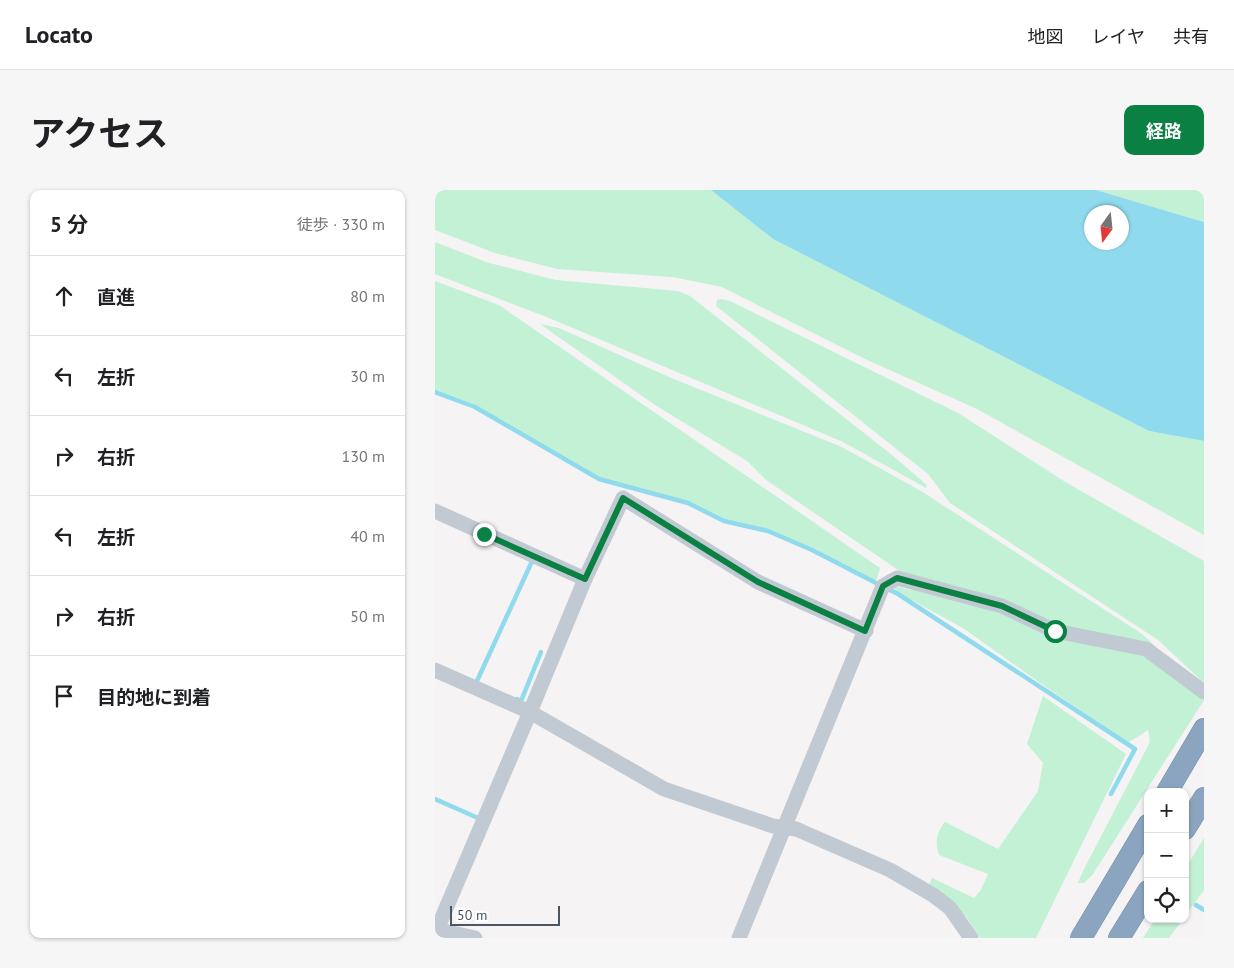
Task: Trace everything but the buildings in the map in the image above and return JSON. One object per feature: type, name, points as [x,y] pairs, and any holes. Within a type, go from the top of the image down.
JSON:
[{"type":"highway","points":[[1169,788],[1204,729]]},
{"type":"highway","points":[[1189,822],[1204,798]]},
{"type":"highway","points":[[1081,938],[1144,832]]},
{"type":"highway","points":[[1119,938],[1144,897]]},
{"type":"street","points":[[475,938],[436,931],[585,579],[623,498],[758,582],[865,631]]},
{"type":"street","points":[[435,511],[585,579]]},
{"type":"street","points":[[739,938],[883,586],[897,578],[1002,606],[1055,631],[1145,649],[1204,692]]},
{"type":"street","points":[[435,670],[530,712],[664,789],[773,826],[795,829],[891,870],[933,895],[950,908],[971,938]]},
{"type":"green space","points":[[435,190],[711,190],[773,239],[1149,431],[1204,441],[1204,535],[977,409],[865,359],[722,287],[672,277],[557,269],[495,253],[435,230]]},
{"type":"green space","points":[[1096,190],[1204,190],[1204,222]]},
{"type":"green space","points":[[435,242],[489,263],[556,280],[678,291],[690,296],[892,455],[927,485],[926,488],[843,442],[549,318],[435,274]]},
{"type":"green space","points":[[435,281],[499,305],[880,568],[876,581],[813,549],[770,530],[724,519],[688,501],[600,478],[473,404],[435,390]]},
{"type":"green space","points":[[717,300],[730,301],[958,413],[1067,483],[1204,561],[1204,683],[1158,640],[950,503],[928,474],[716,306]]},
{"type":"green space","points":[[540,324],[559,328],[669,377],[842,447],[921,491],[1142,634],[1155,646],[1154,649],[1057,627],[904,574],[766,480],[747,461],[655,405]]},
{"type":"green space","points":[[895,586],[910,590],[923,589],[1138,652],[1204,700],[1148,788],[1144,788],[1144,794],[1093,874],[1084,883],[1078,883],[1150,742],[1148,730],[1128,743],[963,628],[897,592],[894,588]]},
{"type":"green space","points":[[1043,696],[1126,754],[1036,938],[980,938],[966,917],[929,885],[932,878],[974,898],[981,890],[988,874],[939,855],[937,846],[938,834],[945,822],[998,849],[1038,791],[1043,763],[1027,744]]},
{"type":"green space","points":[[1204,838],[1204,890],[1189,911],[1189,878],[1189,862]]},
{"type":"green space","points":[[1152,923],[1180,923],[1169,938],[1143,938]]},
{"type":"water","points":[[711,190],[1096,190],[1204,222],[1204,441],[1149,431],[773,239]]},
{"type":"waterway","points":[[435,392],[475,407],[599,479],[688,503],[724,521],[768,531],[812,550],[880,585]]},
{"type":"waterway","points":[[477,681],[534,557]]},
{"type":"waterway","points":[[886,588],[1135,749],[1111,794]]},
{"type":"waterway","points":[[517,699],[521,701],[541,652]]},
{"type":"waterway","points":[[435,799],[478,818]]},
{"type":"waterway","points":[[1196,905],[1204,910]]},
{"type":"route","points":[[484,534],[585,579],[623,498],[758,582],[865,631],[883,586],[897,578],[1002,606],[1055,631]]}]
